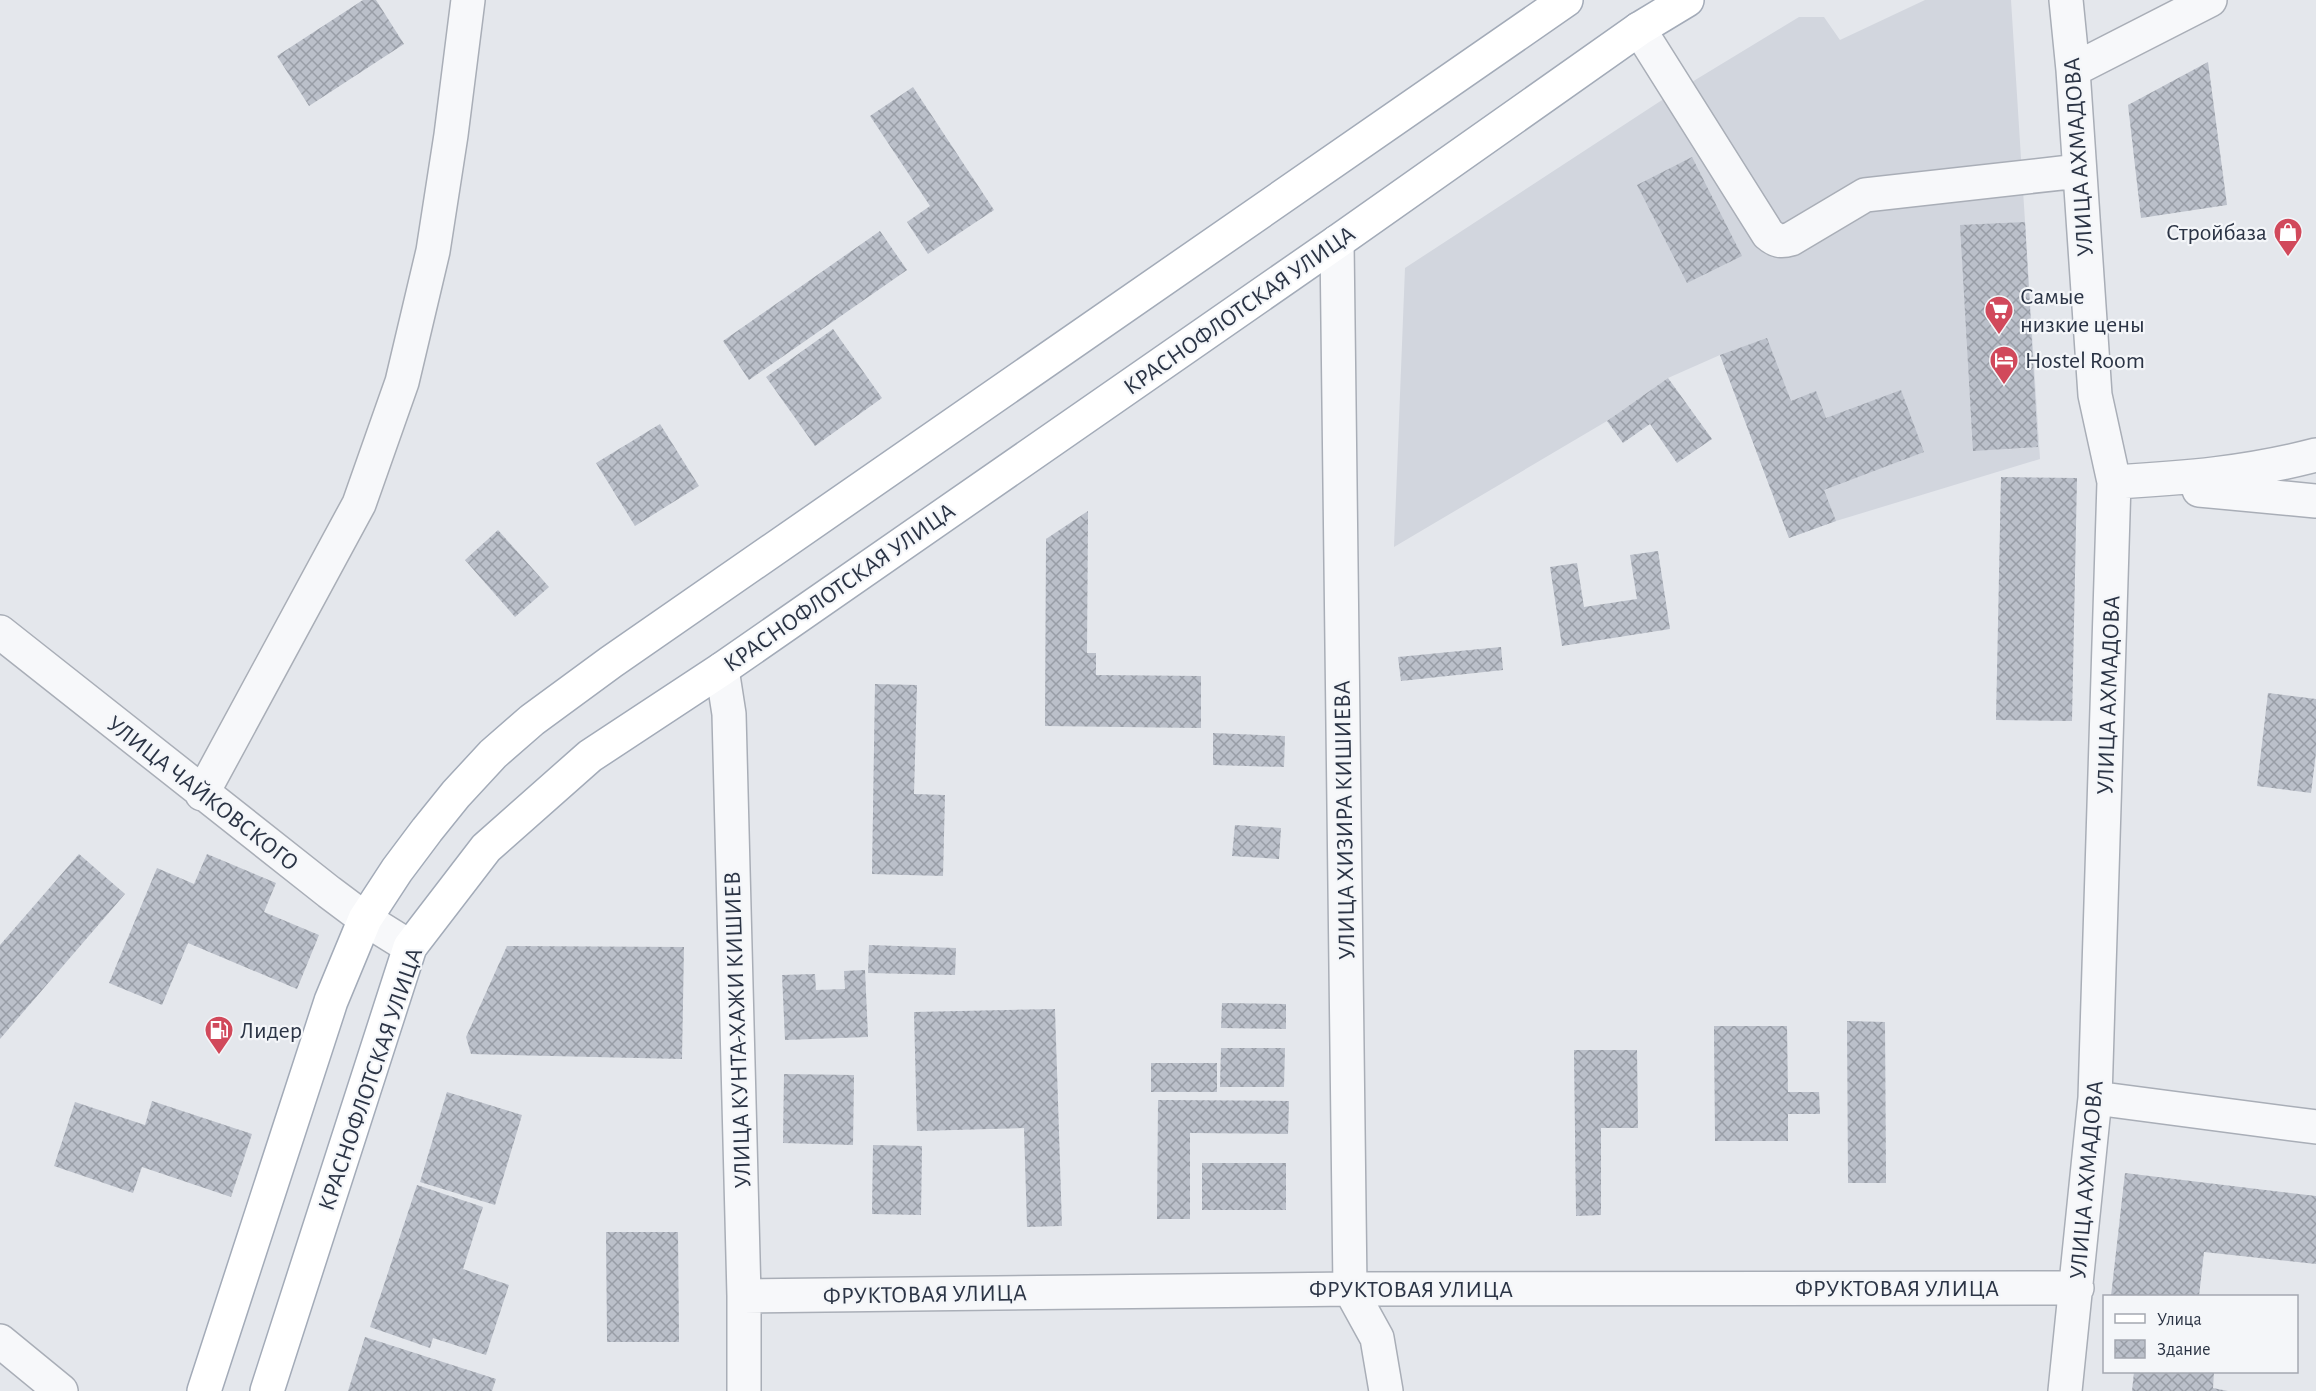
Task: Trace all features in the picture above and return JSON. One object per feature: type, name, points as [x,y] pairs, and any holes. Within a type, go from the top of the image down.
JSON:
[{"type":"main road","points":[[204,1391],[331,1001],[364,920],[397,870],[456,794],[493,754],[532,720],[611,662],[1566,0]]},
{"type":"main road","name":"КРАСНОФЛОТСКАЯ УЛИЦА","points":[[267,1391],[410,947],[486,848],[590,756],[722,669],[1640,29],[1687,0]]},
{"type":"street","points":[[202,794],[359,504],[402,382],[433,251],[451,135],[468,0]]},
{"type":"street","name":"УЛИЦА АХМАДОВА","points":[[2065,1391],[2095,1098],[2114,482],[2094,395],[2073,70],[2066,0]]},
{"type":"street","points":[[2073,70],[2210,0]]},
{"type":"street","points":[[1640,29],[1768,234],[1774,240],[1783,242],[1791,239],[1865,195],[2079,171]]},
{"type":"street","name":"УЛИЦА ХИЗИРА КИШИЕВА","points":[[1337,242],[1350,1289],[1377,1338],[1386,1391]]},
{"type":"street","points":[[2114,482],[2200,477],[2271,467],[2316,455]]},
{"type":"street","points":[[2114,482],[2316,501]]},
{"type":"street","name":"УЛИЦА ЧАЙКОВСКОГО","points":[[0,632],[364,920],[410,947]]},
{"type":"street","name":"УЛИЦА КУНТА-ХАЖИ КИШИЕВ","points":[[722,669],[729,714],[744,1296],[744,1391]]},
{"type":"street","points":[[2095,1098],[2316,1127]]},
{"type":"street","name":"ФРУКТОВАЯ УЛИЦА","points":[[744,1296],[1350,1289],[2077,1288]]},
{"type":"street","points":[[0,1341],[61,1391]]},
{"type":"shaded area","points":[[1925,0],[2011,0],[2040,459],[1836,521],[1789,538],[1720,355],[1668,378],[1607,421],[1394,547],[1405,268],[1659,102],[1799,17],[1824,17],[1840,40]]},
{"type":"building","points":[[363,0],[376,0],[404,44],[309,106],[277,56]]},
{"type":"building","points":[[2208,62],[2227,205],[2141,218],[2128,105]]},
{"type":"building","points":[[913,87],[994,210],[928,254],[907,222],[930,206],[870,116]]},
{"type":"building","points":[[1692,157],[1742,256],[1687,283],[1637,185]]},
{"type":"building","points":[[2025,222],[2038,447],[1973,451],[1960,225]]},
{"type":"building","points":[[880,231],[907,270],[749,380],[723,341]]},
{"type":"building","points":[[833,329],[882,398],[815,446],[766,377]]},
{"type":"building","points":[[1767,338],[1791,401],[1816,391],[1826,418],[1901,390],[1924,452],[1824,490],[1836,521],[1789,538],[1720,355]]},
{"type":"building","points":[[1668,378],[1712,439],[1677,463],[1650,424],[1623,443],[1607,421]]},
{"type":"building","points":[[660,424],[699,486],[635,526],[596,463]]},
{"type":"building","points":[[2001,477],[2077,478],[2072,721],[1996,720]]},
{"type":"building","points":[[1088,511],[1087,653],[1096,653],[1096,675],[1201,676],[1201,728],[1045,726],[1046,539]]},
{"type":"building","points":[[498,530],[549,587],[515,617],[465,560]]},
{"type":"building","points":[[1658,551],[1670,629],[1562,646],[1550,567],[1577,563],[1584,607],[1637,599],[1630,555]]},
{"type":"building","points":[[1501,647],[1503,670],[1401,681],[1398,657]]},
{"type":"building","points":[[875,684],[917,685],[914,794],[945,795],[943,876],[872,874]]},
{"type":"building","points":[[2268,693],[2316,699],[2316,753],[2311,793],[2257,786]]},
{"type":"building","points":[[1213,733],[1285,736],[1284,767],[1213,765]]},
{"type":"building","points":[[1235,825],[1281,828],[1279,859],[1232,856]]},
{"type":"building","points":[[79,854],[125,894],[0,1039],[0,945]]},
{"type":"building","points":[[207,854],[276,883],[264,912],[319,935],[297,989],[188,943],[162,1005],[109,983],[157,868],[194,884]]},
{"type":"building","points":[[869,945],[956,948],[955,975],[868,973]]},
{"type":"building","points":[[507,946],[684,947],[682,1059],[471,1054],[466,1037]]},
{"type":"building","points":[[865,970],[868,1037],[785,1040],[782,975],[815,974],[816,990],[845,989],[844,971]]},
{"type":"building","points":[[1222,1003],[1286,1004],[1286,1029],[1221,1028]]},
{"type":"building","points":[[1055,1009],[1062,1226],[1027,1227],[1024,1128],[917,1131],[914,1012]]},
{"type":"building","points":[[1847,1021],[1885,1022],[1886,1183],[1848,1183]]},
{"type":"building","points":[[1714,1026],[1787,1026],[1788,1092],[1819,1092],[1820,1114],[1788,1114],[1788,1141],[1715,1141]]},
{"type":"building","points":[[1221,1048],[1285,1048],[1284,1087],[1220,1087]]},
{"type":"building","points":[[1574,1050],[1637,1050],[1638,1128],[1601,1128],[1601,1215],[1576,1216]]},
{"type":"building","points":[[1151,1063],[1217,1063],[1217,1092],[1151,1092]]},
{"type":"building","points":[[784,1074],[854,1075],[853,1145],[783,1143]]},
{"type":"building","points":[[447,1092],[522,1115],[495,1205],[420,1182]]},
{"type":"building","points":[[1158,1100],[1289,1101],[1288,1134],[1190,1133],[1190,1219],[1157,1219]]},
{"type":"building","points":[[152,1101],[252,1134],[231,1197],[142,1167],[133,1193],[54,1166],[75,1102],[145,1125]]},
{"type":"building","points":[[873,1145],[922,1146],[921,1215],[872,1214]]},
{"type":"building","points":[[1202,1163],[1286,1163],[1286,1210],[1202,1210]]},
{"type":"building","points":[[2125,1173],[2316,1196],[2316,1264],[2204,1252],[2199,1295],[2111,1295]]},
{"type":"building","points":[[417,1185],[483,1207],[463,1269],[509,1285],[486,1355],[433,1338],[430,1348],[370,1327]]},
{"type":"building","points":[[606,1232],[678,1232],[679,1342],[607,1342]]},
{"type":"building","points":[[365,1337],[496,1379],[492,1391],[348,1391]]},
{"type":"building","points":[[2134,1373],[2214,1373],[2213,1388],[2228,1391],[2132,1391]]},
{"type":"place","name":"Стройбаза","points":[[2288,258]]},
{"type":"place","name":"Самые низкие цены","points":[[1999,336]]},
{"type":"place","name":"Hostel Room","points":[[2004,386]]},
{"type":"place","name":"Лидер","points":[[219,1056]]}]
